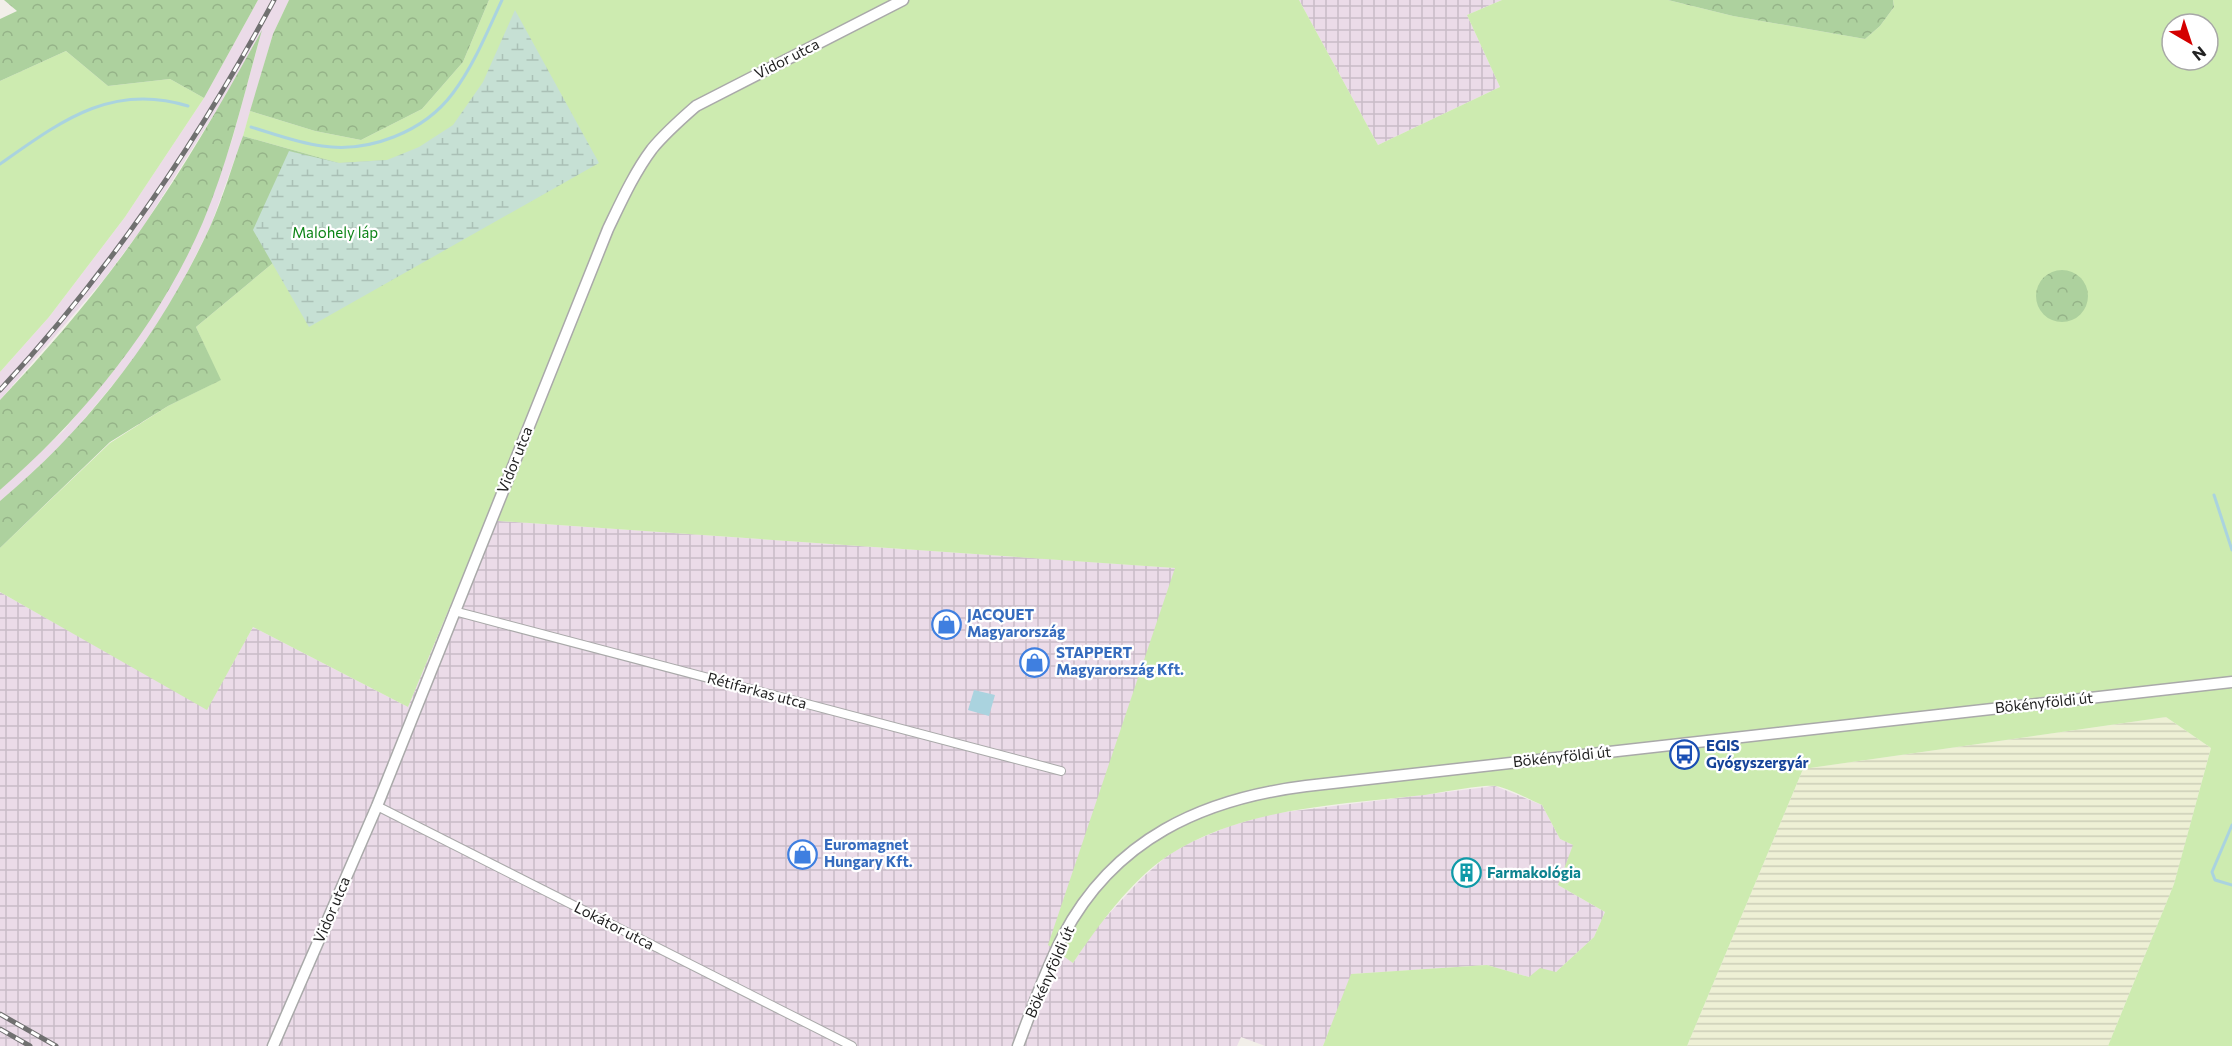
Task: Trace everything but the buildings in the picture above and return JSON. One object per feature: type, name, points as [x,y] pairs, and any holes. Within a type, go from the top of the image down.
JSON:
[{"type":"street","name":"Vidor utca","points":[[273,1046],[377,806],[608,229],[628,189],[651,151],[667,132],[696,105],[903,0]]},
{"type":"street","name":"Rétifarkas utca","points":[[454,611],[1060,771]]},
{"type":"street","name":"Bökényföldi út","points":[[1018,1046],[1063,935],[1102,881],[1121,861],[1155,834],[1190,815],[1218,804],[1274,790],[2232,682]]},
{"type":"street","name":"Lokátor utca","points":[[377,806],[852,1046]]},
{"type":"shaded area","points":[[258,0],[289,0],[273,34],[243,136],[211,225],[181,285],[130,364],[71,435],[0,501],[0,490],[64,430],[123,359],[173,281],[203,222],[232,140],[261,34],[220,105],[143,227],[105,278],[0,400],[0,372],[49,317],[125,217],[204,98]]},
{"type":"shaded area","points":[[1299,0],[1502,0],[1467,15],[1500,87],[1378,145]]},
{"type":"shaded area","points":[[486,520],[1176,568],[1049,944],[1073,963],[1096,928],[1142,878],[1167,856],[1189,843],[1227,827],[1270,814],[1495,786],[1542,805],[1560,839],[1574,845],[1558,885],[1605,912],[1594,937],[1556,972],[1529,977],[1487,965],[1352,974],[1323,1046],[1265,1046],[1241,1037],[1237,1046],[0,1046],[0,592],[207,709],[253,627],[408,707]]},
{"type":"green space","points":[[4,0],[258,0],[204,98],[170,79],[108,86],[66,51],[0,81],[0,19],[17,11]]},
{"type":"green space","points":[[289,0],[489,0],[463,62],[422,109],[361,140],[315,131],[250,111],[273,34]]},
{"type":"green space","points":[[489,0],[1299,0],[1378,145],[1500,87],[1467,15],[1502,0],[1668,0],[1733,16],[1865,39],[1880,26],[1894,7],[1893,0],[2232,0],[2232,1046],[2108,1046],[2174,884],[2211,748],[2166,717],[1803,769],[1687,1046],[1323,1046],[1351,974],[1487,965],[1529,977],[1540,968],[1556,972],[1594,937],[1605,912],[1558,885],[1573,845],[1560,839],[1542,805],[1508,789],[1496,786],[1471,787],[1292,811],[1228,827],[1198,839],[1169,855],[1141,877],[1116,904],[1073,963],[1048,945],[1175,568],[486,520],[408,707],[253,627],[207,710],[0,592],[0,548],[110,443],[168,406],[220,380],[196,327],[367,185],[387,160],[339,163],[243,136],[250,111],[315,131],[361,140],[422,109],[463,62]]},
{"type":"green space","points":[[1668,0],[1893,0],[1894,7],[1880,26],[1865,39],[1733,16]]},
{"type":"green space","name":"Malohely láp","points":[[515,10],[599,163],[309,327],[253,230],[289,151],[339,163],[387,160],[419,147],[453,125],[483,82]]},
{"type":"green space","points":[[262,30],[221,175],[203,222],[165,297],[142,333],[90,400],[31,462],[0,490],[0,400],[74,317],[142,228],[205,130]]},
{"type":"green space","points":[[66,51],[108,86],[170,79],[204,98],[125,217],[49,317],[0,372],[0,81]]},
{"type":"green space","points":[[243,136],[339,163],[387,160],[367,185],[196,327],[221,380],[168,406],[110,442],[0,548],[0,501],[33,472],[93,410],[145,341],[191,266],[210,227]]},
{"type":"green space","points":[[2062,270],[2076,274],[2084,282],[2088,296],[2084,310],[2076,318],[2062,322],[2048,318],[2040,310],[2036,296],[2040,282],[2048,274]]},
{"type":"green space","points":[[2166,717],[2211,748],[2174,884],[2108,1046],[1687,1046],[1803,769]]},
{"type":"water","points":[[974,690],[995,695],[989,716],[968,710]]},
{"type":"waterway","points":[[251,127],[304,143],[340,147],[376,143],[411,129],[441,107],[461,82],[502,0]]},
{"type":"waterway","points":[[0,164],[66,121],[88,110],[110,103],[135,99],[160,100],[188,106]]},
{"type":"waterway","points":[[2214,495],[2232,550]]},
{"type":"waterway","points":[[2232,825],[2212,872],[2215,880],[2232,885]]},
{"type":"railway","points":[[0,390],[78,300],[149,204],[183,155],[274,0]]},
{"type":"railway","points":[[0,1014],[56,1046]]},
{"type":"railway","points":[[0,1029],[30,1046]]},
{"type":"place","name":"JACQUET Magyarország","points":[[946,624]]},
{"type":"place","name":"STAPPERT Magyarország Kft.","points":[[1035,662]]},
{"type":"place","name":"EGIS Gyógyszergyár","points":[[1685,755]]},
{"type":"place","name":"Euromagnet Hungary Kft.","points":[[803,854]]},
{"type":"place","name":"Farmakológia","points":[[1466,873]]}]
